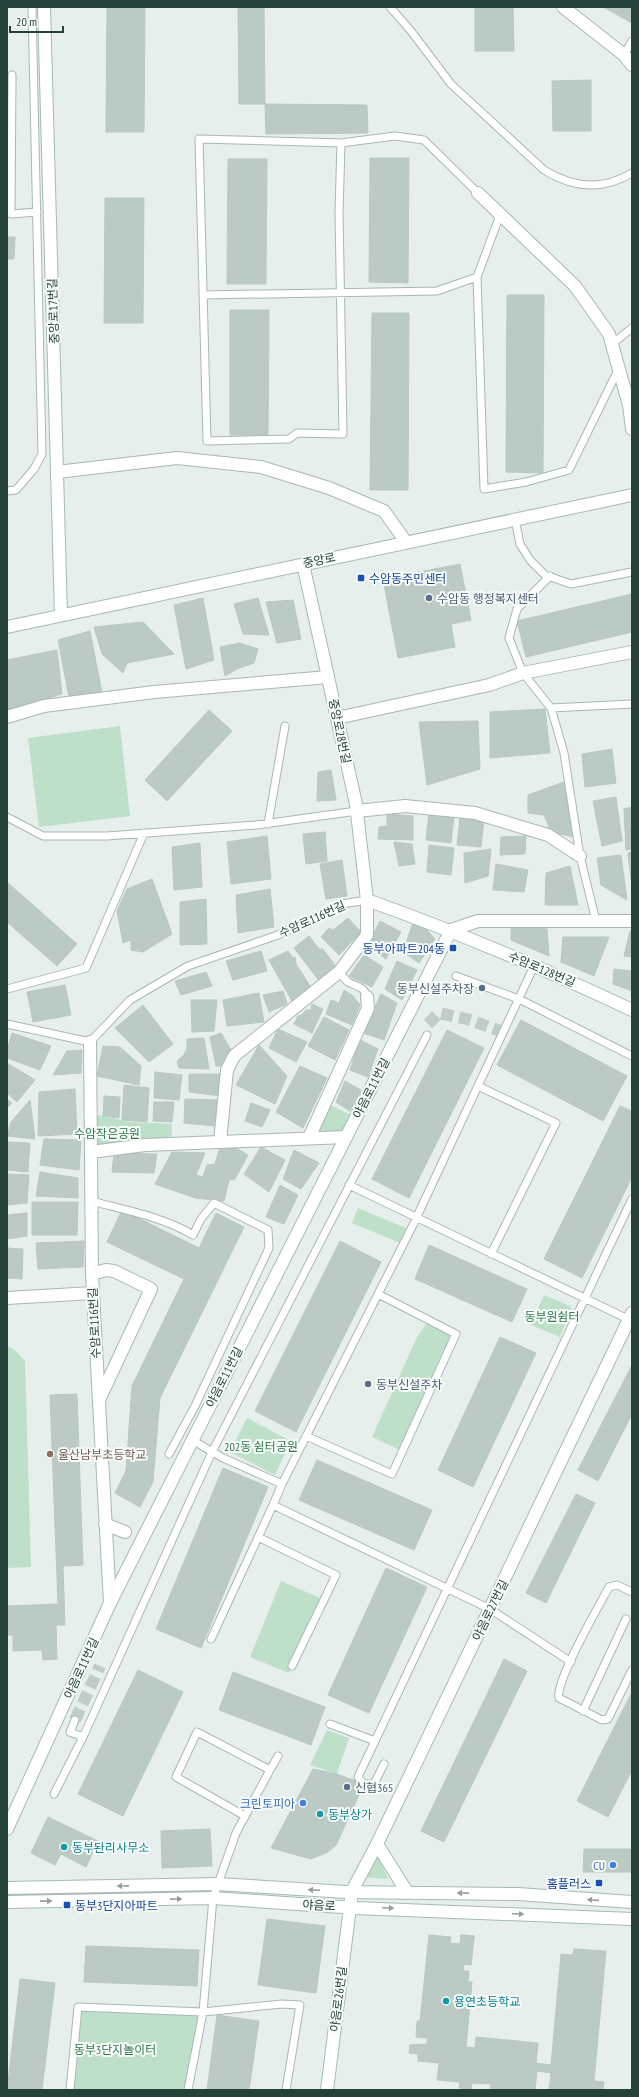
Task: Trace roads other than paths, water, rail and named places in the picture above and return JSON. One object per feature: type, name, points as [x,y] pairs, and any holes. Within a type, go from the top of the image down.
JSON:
[{"type":"street","name":"중앙로17번길","points":[[44,7],[61,614]]},
{"type":"street","points":[[563,7],[624,55],[632,65]]},
{"type":"street","points":[[478,193],[575,286],[609,334],[629,405],[632,429]]},
{"type":"street","points":[[57,472],[177,458],[261,468],[329,488],[384,511],[406,542]]},
{"type":"street","name":"중앙로","points":[[7,627],[61,614],[632,495]]},
{"type":"street","name":"중앙로28번길","points":[[220,1142],[227,1070],[234,1056],[339,972],[367,935],[367,900],[357,811],[303,564]]},
{"type":"street","points":[[337,718],[490,685],[523,673],[632,652]]},
{"type":"street","points":[[7,717],[44,706],[154,692],[328,677]]},
{"type":"street","points":[[357,811],[405,806],[474,813],[548,835],[580,856]]},
{"type":"street","name":"수암로116번길","points":[[367,900],[451,930]]},
{"type":"street","points":[[451,930],[478,921],[632,921]]},
{"type":"street","name":"수암로128번길","points":[[451,930],[632,1010]]},
{"type":"street","name":"야음로11번길","points":[[7,1829],[110,1603],[451,930]]},
{"type":"street","points":[[309,1138],[368,1008],[367,997]]},
{"type":"street","name":"수암로116번길","points":[[90,1042],[92,1274],[110,1603]]},
{"type":"street","points":[[91,1152],[145,1144],[346,1137]]},
{"type":"street","points":[[92,1274],[106,1270],[114,1271],[151,1289],[99,1402]]},
{"type":"street","points":[[7,1298],[93,1293]]},
{"type":"street","name":"야음로27번길","points":[[350,1907],[352,1891],[377,1844],[631,1318]]},
{"type":"street","points":[[96,1362],[113,1370]]},
{"type":"street","points":[[105,1524],[125,1532]]},
{"type":"street","points":[[377,1844],[407,1892]]},
{"type":"street","points":[[7,1888],[218,1884],[352,1891],[518,1894],[632,1902]]},
{"type":"street","name":"야음로","points":[[7,1902],[213,1898],[350,1907],[632,1919]]},
{"type":"street","name":"야음로26번길","points":[[327,2090],[350,1907]]},
{"type":"lane","points":[[7,491],[16,490],[34,469],[42,454],[32,7]]},
{"type":"lane","points":[[390,7],[411,31],[451,84],[544,170],[561,180],[580,185],[609,184],[632,173]]},
{"type":"lane","points":[[624,55],[632,42]]},
{"type":"lane","points":[[12,75],[11,214],[37,212]]},
{"type":"lane","points":[[341,143],[339,213],[343,434],[296,433],[289,439],[207,441],[199,139],[341,143],[395,136],[424,140],[478,193]]},
{"type":"lane","points":[[500,215],[477,277],[484,488],[526,482],[569,470],[619,368]]},
{"type":"lane","points":[[203,295],[341,294],[437,291],[477,277]]},
{"type":"lane","points":[[612,344],[632,328]]},
{"type":"lane","points":[[515,520],[520,544],[530,560],[545,574],[571,584],[632,572]]},
{"type":"lane","points":[[550,576],[517,609],[509,638],[523,673],[551,708],[564,753],[580,856],[596,921]]},
{"type":"lane","points":[[551,708],[632,704]]},
{"type":"lane","points":[[268,824],[285,726]]},
{"type":"lane","points":[[7,817],[43,836],[144,833],[268,824],[357,811]]},
{"type":"lane","points":[[7,989],[86,968],[144,833]]},
{"type":"lane","name":"수암로116번길","points":[[90,1042],[130,1000],[188,966],[278,935],[342,904],[367,900]]},
{"type":"lane","points":[[211,1639],[282,1484],[417,1218],[534,966]]},
{"type":"lane","points":[[339,972],[347,981],[365,990],[367,997]]},
{"type":"lane","points":[[456,976],[519,999],[632,1056]]},
{"type":"lane","points":[[7,1024],[90,1042]]},
{"type":"lane","points":[[54,1794],[83,1737],[212,1452],[427,1035]]},
{"type":"lane","points":[[478,1086],[556,1123],[490,1254]]},
{"type":"lane","points":[[349,1185],[585,1299],[631,1318]]},
{"type":"lane","points":[[384,1764],[374,1784],[364,1784],[358,1777],[632,1199]]},
{"type":"lane","points":[[91,1201],[148,1216],[181,1228],[193,1235],[201,1219],[214,1203],[268,1230],[269,1248],[170,1454]]},
{"type":"lane","points":[[306,1436],[392,1474],[456,1334],[378,1294]]},
{"type":"lane","points":[[192,1440],[212,1452],[282,1484]]},
{"type":"lane","points":[[273,1505],[490,1610],[570,1662]]},
{"type":"lane","points":[[258,1537],[336,1575],[292,1666]]},
{"type":"lane","points":[[632,1592],[618,1585],[609,1587],[570,1662],[559,1689],[559,1698],[602,1720],[610,1718],[632,1670]]},
{"type":"lane","points":[[583,1711],[626,1619]]},
{"type":"lane","points":[[75,1720],[70,1732],[83,1737]]},
{"type":"lane","points":[[330,1724],[375,1741]]},
{"type":"lane","points":[[245,1816],[176,1778],[197,1732],[270,1770]]},
{"type":"lane","points":[[188,2090],[203,2012],[213,1898],[236,1833],[278,1756]]},
{"type":"lane","points":[[70,2090],[78,2007],[203,2012],[282,2004],[300,2005],[286,2090]]},
{"type":"tunnel","points":[[428,1024],[439,1013],[467,1019],[503,1032]]},
{"type":"tunnel","points":[[75,1720],[100,1666]]},
{"type":"place","name":"수암동주민센터","points":[[361,578]]},
{"type":"place","name":"수암동 행정복지센터","points":[[429,598]]},
{"type":"place","name":"동부아파트204동","points":[[453,948]]},
{"type":"place","name":"동부신설주차장","points":[[482,988]]},
{"type":"place","name":"동부신설주차","points":[[368,1384]]},
{"type":"place","name":"울산남부초등학교","points":[[50,1454]]},
{"type":"place","name":"신협365","points":[[347,1787]]},
{"type":"place","name":"크린토피아","points":[[303,1803]]},
{"type":"place","name":"동부상가","points":[[320,1814]]},
{"type":"place","name":"동부돤리사무소","points":[[64,1847]]},
{"type":"place","name":"CU","points":[[613,1865]]},
{"type":"place","name":"홈플러스","points":[[599,1883]]},
{"type":"place","name":"동부3단지아파트","points":[[67,1905]]},
{"type":"place","name":"용연초등학교","points":[[446,2001]]},
{"type":"park label","name":"수암작은공원","points":[[107,1133]]},
{"type":"park label","name":"동부원쉼터","points":[[552,1316]]},
{"type":"park label","name":"202동 쉼터공원","points":[[261,1446]]},
{"type":"park label","name":"동부3단지놀이터","points":[[115,2049]]}]
